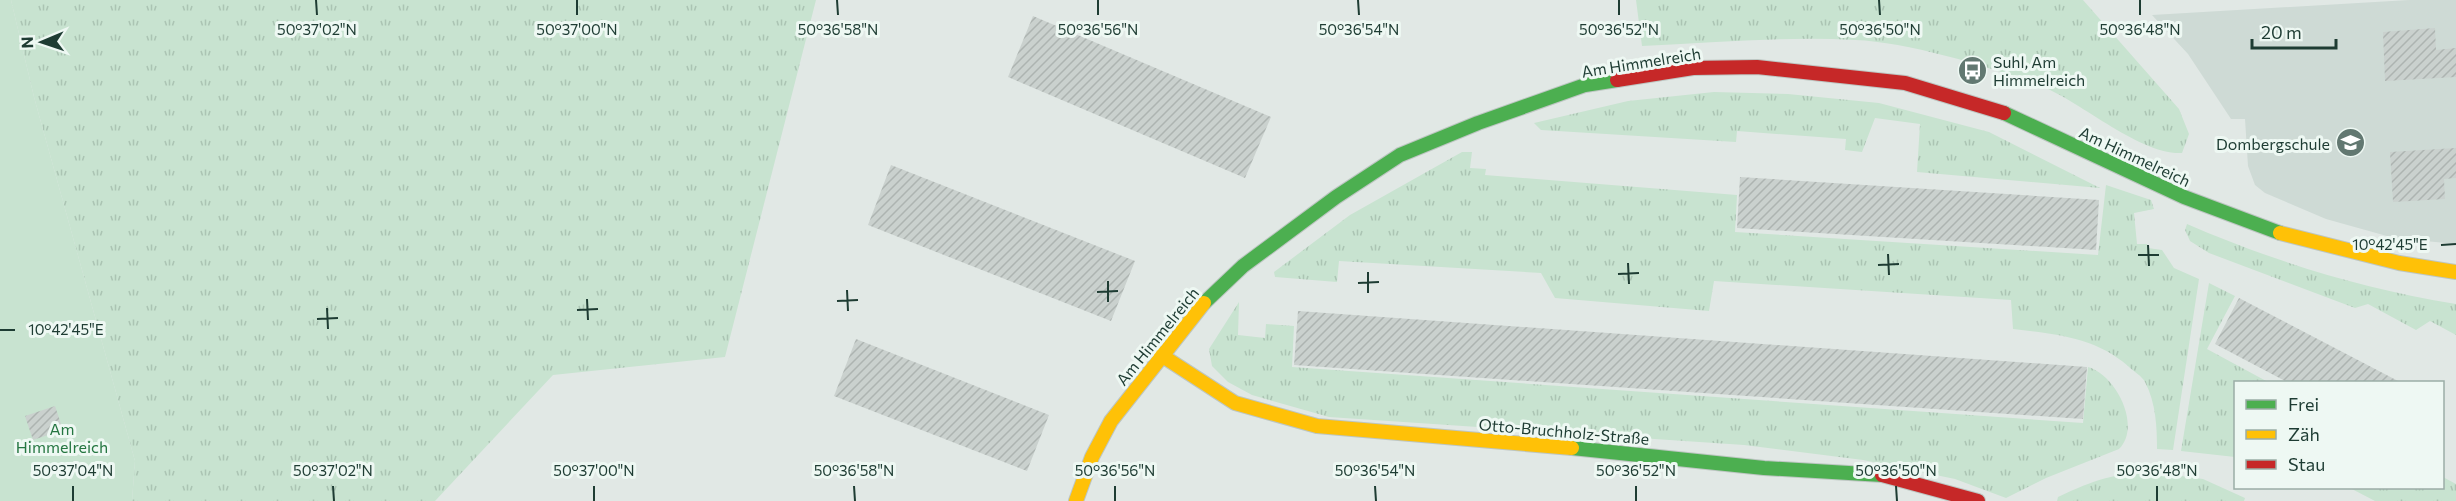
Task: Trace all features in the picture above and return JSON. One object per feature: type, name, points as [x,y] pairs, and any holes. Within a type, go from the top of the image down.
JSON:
[{"type":"street","name":"Am Himmelreich","points":[[1076,501],[1092,457],[1111,421],[1197,310],[1243,266],[1336,197],[1400,155],[1478,123],[1585,85],[1693,68],[1757,67],[1849,75],[1905,83],[2011,115],[2184,198],[2285,235],[2399,263],[2456,272]]},
{"type":"street","name":"Otto-Bruchholz-Straße","points":[[1161,355],[1235,403],[1317,426],[1632,453],[1764,468],[1873,473],[1978,501]]},
{"type":"shaded area","name":"Dombergschule","points":[[2409,0],[2456,0],[2456,244],[2394,238],[2326,219],[2265,193],[2255,185],[2248,166],[2245,119],[2231,119],[2188,54],[2152,15]]},
{"type":"green space","name":"Am Himmelreich","points":[[0,0],[11,0],[34,97],[135,461],[132,501],[0,501]]},
{"type":"green space","points":[[11,0],[816,0],[725,357],[553,375],[435,501],[132,501],[135,461],[34,97]]},
{"type":"green space","points":[[1636,0],[2083,0],[2179,109],[2189,134],[2182,153],[2165,151],[2128,136],[2071,101],[2036,84],[1971,63],[1898,45],[1855,40],[1802,39],[1642,46]]},
{"type":"green space","points":[[1714,92],[1788,94],[1879,103],[1989,132],[2100,188],[1917,172],[1920,124],[1875,118],[1862,152],[1845,150],[1846,139],[1737,131],[1736,142],[1541,130],[1534,123],[1628,101]]},
{"type":"green space","points":[[1462,152],[1472,152],[1470,168],[1486,169],[1485,175],[1737,195],[1735,232],[2098,255],[2106,185],[2151,200],[2154,209],[2134,213],[2137,244],[2147,244],[2148,248],[2162,250],[2174,268],[2199,279],[2173,450],[2157,449],[2154,407],[2149,390],[2140,376],[2115,356],[2088,343],[2059,335],[2013,329],[2011,300],[1714,281],[1709,311],[1555,298],[1541,273],[1339,261],[1337,282],[1275,277],[1274,272],[1350,215]]},
{"type":"green space","points":[[2187,224],[2286,262],[2352,282],[2456,304],[2456,335],[2430,321],[2416,330],[2368,304],[2355,308],[2209,253],[2190,241],[2185,230]]},
{"type":"green space","points":[[2209,283],[2235,296],[2207,349],[2266,381],[2234,381],[2234,457],[2181,451]]},
{"type":"green space","points":[[1239,302],[1238,335],[1265,338],[1266,324],[1294,326],[1292,367],[2083,423],[2088,367],[2108,380],[2116,390],[2123,402],[2128,428],[2119,449],[2046,478],[2006,498],[1955,479],[1863,460],[1744,445],[1329,417],[1252,395],[1228,382],[1212,366],[1209,349]]},
{"type":"green space","points":[[2153,472],[2203,479],[2245,498],[2244,501],[2057,501],[2058,497],[2104,478]]},
{"type":"green space","points":[[2444,478],[2456,484],[2456,501],[2375,501],[2352,489],[2444,489]]},
{"type":"building","points":[[1033,16],[1271,117],[1245,178],[1008,77]]},
{"type":"building","points":[[2435,28],[2436,50],[2456,48],[2456,77],[2385,81],[2383,32]]},
{"type":"building","points":[[2456,148],[2456,178],[2444,179],[2445,199],[2393,202],[2390,152]]},
{"type":"building","points":[[891,165],[1135,261],[1111,321],[868,225]]},
{"type":"building","points":[[1740,177],[2099,200],[2096,250],[1737,228]]},
{"type":"building","points":[[2239,298],[2398,381],[2285,381],[2215,344]]},
{"type":"building","points":[[1298,311],[2087,367],[2083,419],[1294,365]]},
{"type":"building","points":[[856,339],[1049,415],[1027,471],[834,396]]},
{"type":"building","points":[[55,406],[63,430],[33,440],[25,416]]},
{"type":"traffic: fast","points":[[1204,303],[1243,266],[1336,197],[1400,155],[1478,123],[1585,85],[1617,80]]},
{"type":"traffic: fast","points":[[2004,113],[2184,197],[2280,233]]},
{"type":"traffic: fast","points":[[1572,448],[1764,468],[1882,475]]},
{"type":"traffic: slow","points":[[2280,233],[2399,263],[2456,272]]},
{"type":"traffic: slow","points":[[1076,501],[1092,457],[1111,421],[1204,303]]},
{"type":"traffic: slow","points":[[1161,355],[1235,403],[1317,426],[1572,448]]},
{"type":"traffic: jam","points":[[1617,80],[1693,68],[1757,67],[1905,83],[2004,113]]},
{"type":"traffic: jam","points":[[1882,475],[1978,501]]},
{"type":"place","name":"Suhl, Am Himmelreich","points":[[1972,70]]},
{"type":"place","name":"Dombergschule","points":[[2351,143]]}]
